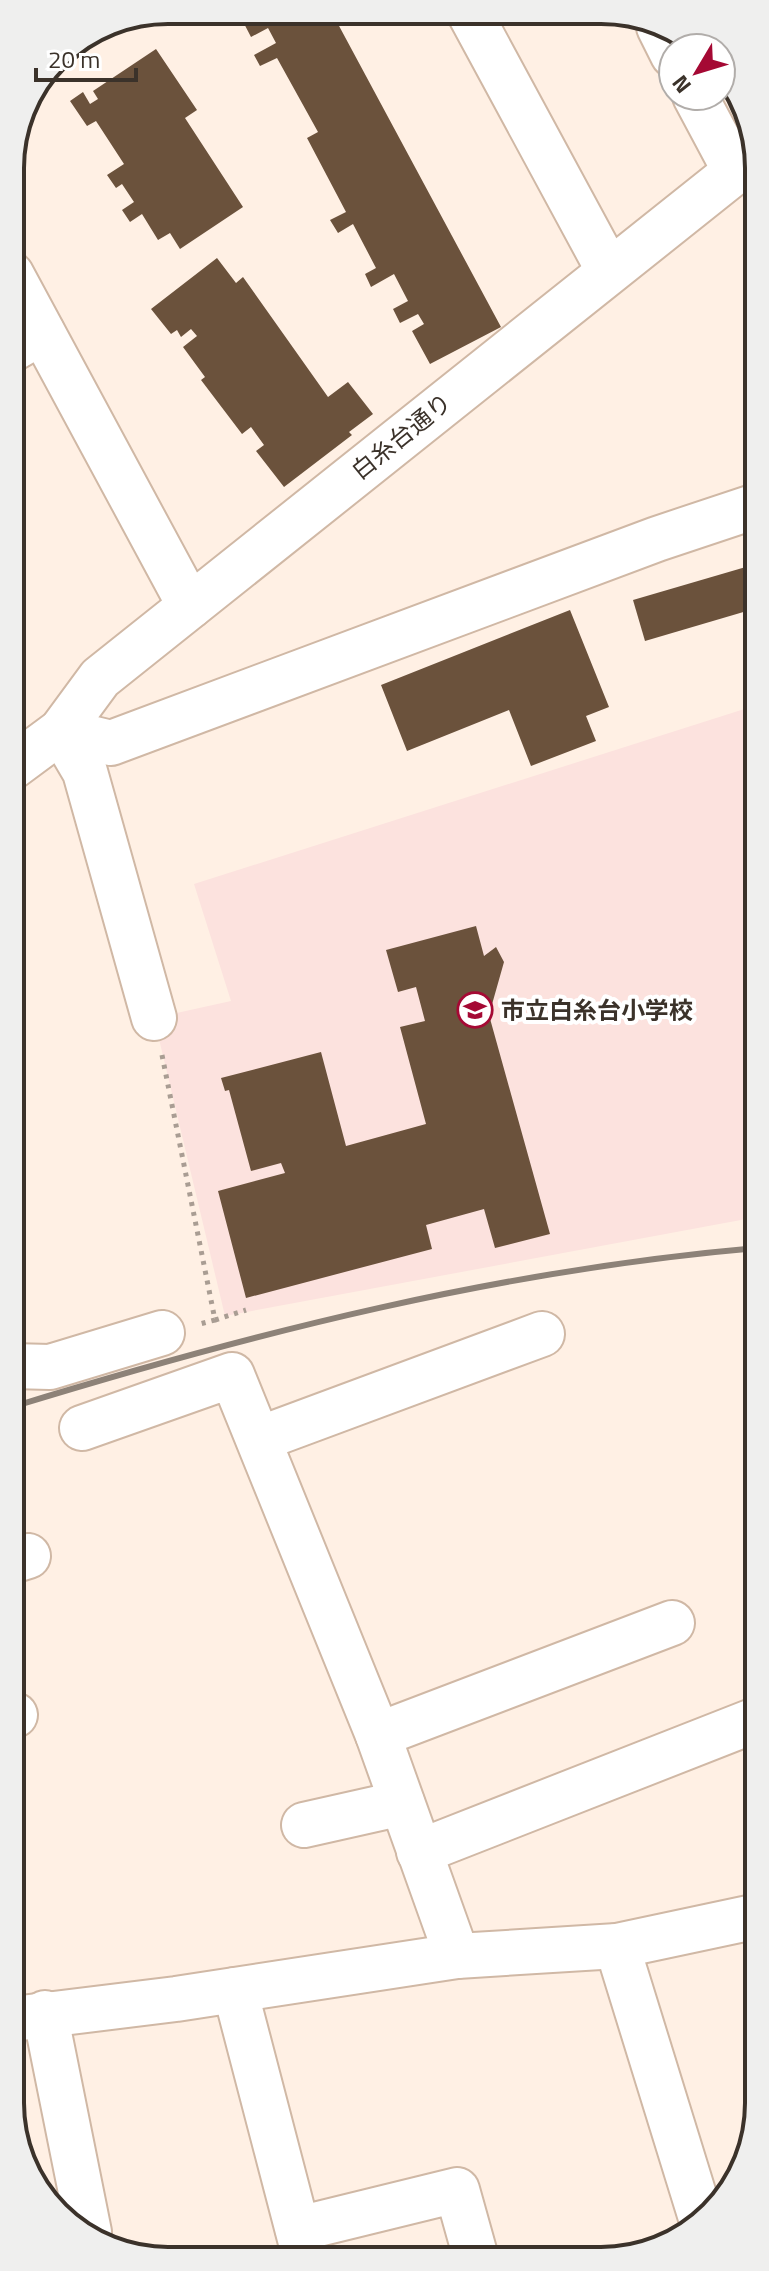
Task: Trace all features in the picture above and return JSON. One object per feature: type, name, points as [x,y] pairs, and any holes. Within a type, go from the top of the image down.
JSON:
[{"type":"street","points":[[475,24],[609,271]]},
{"type":"street","points":[[707,112],[745,163]]},
{"type":"street","name":"白糸台通り","points":[[24,758],[61,731],[100,678],[745,163]]},
{"type":"street","points":[[26,341],[190,606]]},
{"type":"street","points":[[61,731],[111,743],[657,539],[745,510]]},
{"type":"street","points":[[61,731],[85,772],[154,1018]]},
{"type":"street","points":[[24,1366],[50,1367],[162,1333]]},
{"type":"street","points":[[259,1439],[542,1334]]},
{"type":"street","points":[[82,1428],[232,1375],[378,1735],[457,1956]]},
{"type":"street","points":[[378,1735],[672,1623]]},
{"type":"street","points":[[419,1852],[745,1724]]},
{"type":"street","points":[[304,1825],[402,1803]]},
{"type":"street","points":[[86,2221],[29,2016],[235,1990],[457,1956],[617,1946],[745,1919]]},
{"type":"street","points":[[617,1946],[698,2209]]},
{"type":"street","points":[[235,1990],[302,2244],[457,2190],[473,2247]]},
{"type":"path","points":[[154,1018],[215,1320]]},
{"type":"path","points":[[162,1333],[246,1310]]},
{"type":"shaded area","name":"市立白糸台小学校","points":[[745,709],[745,1219],[225,1316],[154,1018],[231,1001],[194,884]]},
{"type":"building","points":[[244,24],[338,24],[501,327],[430,364],[412,331],[424,324],[418,314],[400,323],[393,309],[408,301],[394,274],[371,287],[365,274],[376,268],[353,224],[338,233],[330,220],[346,212],[307,138],[318,132],[277,58],[260,66],[254,55],[276,43],[268,28],[251,37]]},
{"type":"building","points":[[156,49],[197,110],[185,118],[243,207],[180,249],[170,233],[158,240],[142,214],[130,222],[122,210],[134,202],[122,184],[116,188],[107,175],[124,164],[96,121],[87,126],[70,101],[83,92],[90,104],[98,99],[93,91]]},
{"type":"building","points":[[217,258],[236,283],[243,277],[328,397],[348,382],[373,414],[349,432],[352,435],[284,487],[256,451],[264,445],[251,427],[242,434],[201,380],[205,377],[183,347],[197,336],[191,329],[181,337],[177,330],[171,334],[151,309]]},
{"type":"building","points":[[745,567],[745,612],[645,641],[633,600]]},
{"type":"building","points":[[570,610],[609,707],[586,716],[596,741],[531,766],[509,710],[407,751],[381,685]]},
{"type":"building","points":[[476,926],[484,956],[496,947],[504,962],[489,1015],[550,1234],[495,1248],[484,1209],[426,1225],[432,1249],[246,1298],[218,1191],[285,1173],[281,1163],[251,1171],[229,1090],[225,1091],[221,1078],[321,1052],[346,1146],[426,1124],[400,1027],[425,1021],[416,987],[398,992],[386,950]]},
{"type":"railway","points":[[24,1403],[195,1354],[380,1308],[567,1272],[745,1249]]},
{"type":"place","name":"市立白糸台小学校","points":[[475,1010]]}]
